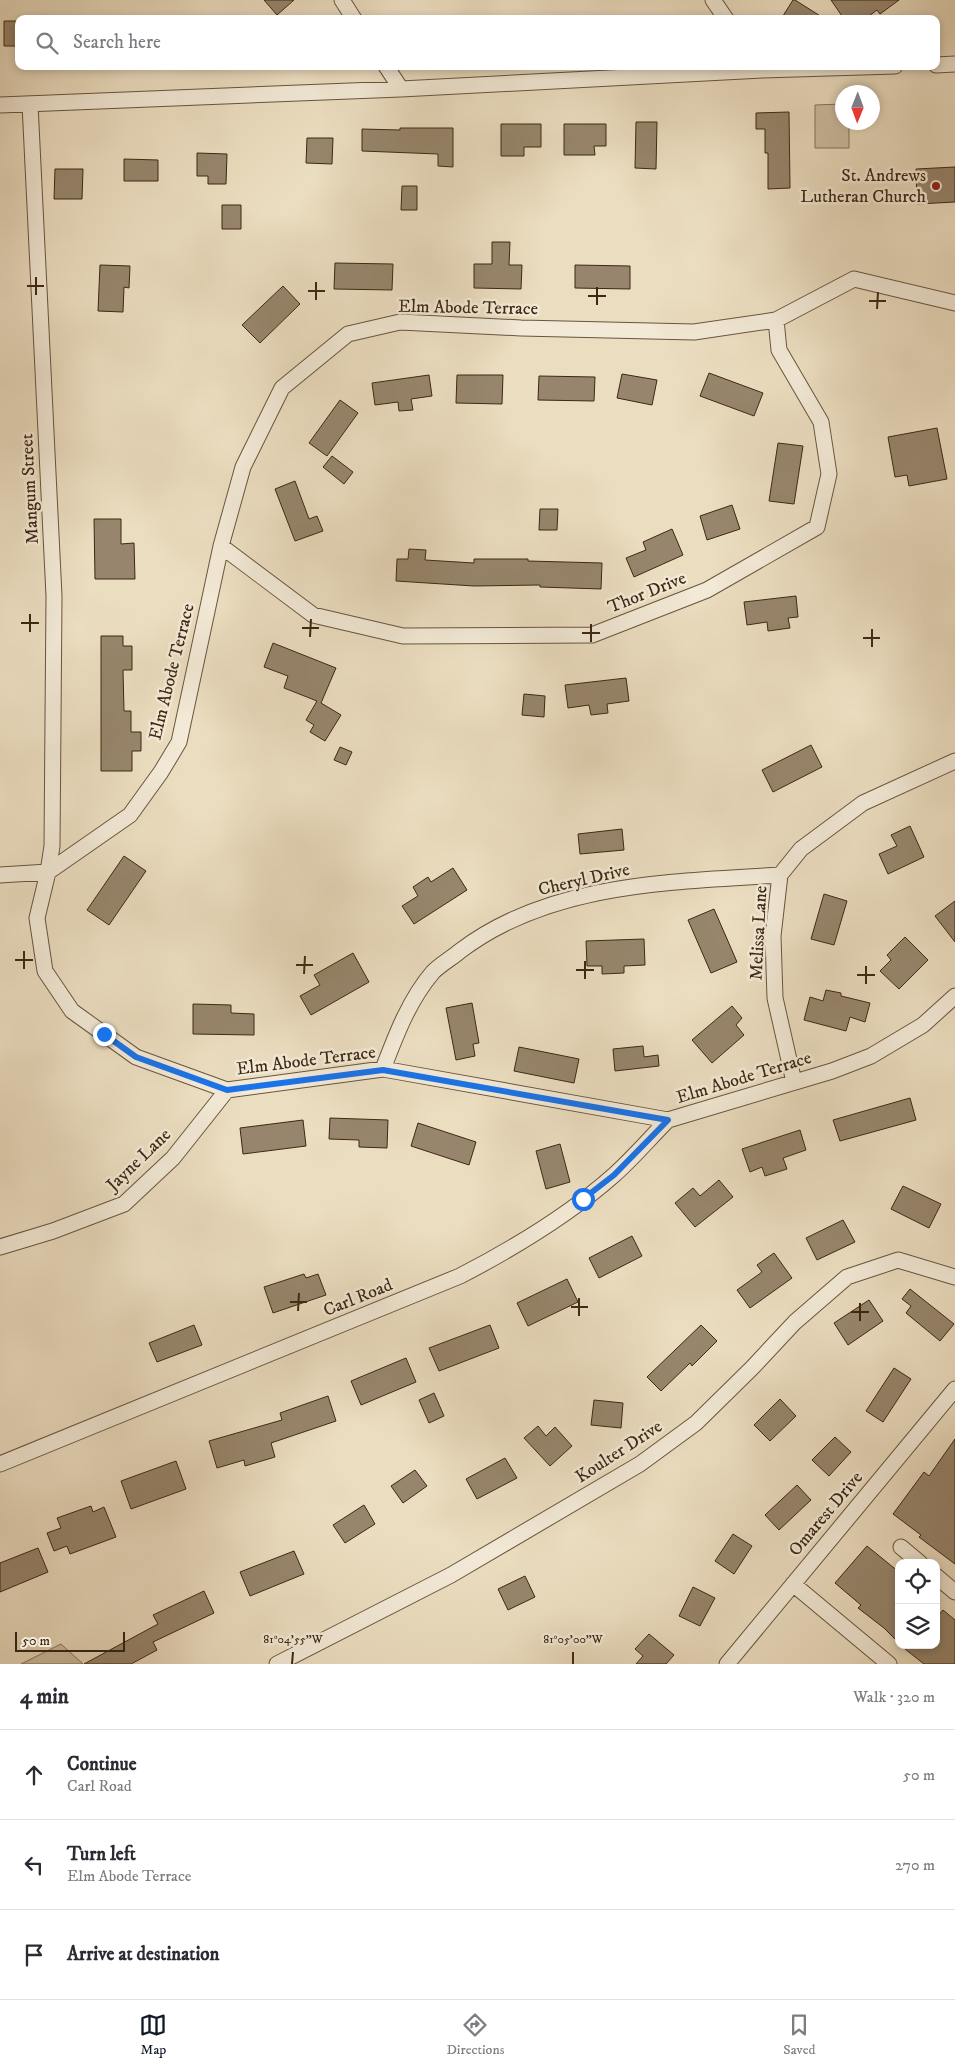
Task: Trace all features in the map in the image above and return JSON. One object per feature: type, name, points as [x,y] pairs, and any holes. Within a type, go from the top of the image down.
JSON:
[{"type":"street","points":[[342,0],[351,15]]},
{"type":"street","points":[[713,0],[723,15]]},
{"type":"street","points":[[940,65],[955,64]]},
{"type":"street","points":[[389,70],[401,89]]},
{"type":"street","points":[[0,105],[401,89],[726,70]]},
{"type":"street","name":"Mangum Street","points":[[30,104],[54,596],[52,846],[48,872]]},
{"type":"street","name":"Elm Abode Terrace","points":[[955,303],[854,278],[776,320],[694,332],[521,328],[400,322],[348,334],[282,388],[243,468],[221,546],[179,742],[161,772],[130,815],[48,872],[37,918],[45,971],[72,1011],[136,1057],[227,1090],[383,1070],[668,1120],[832,1071],[871,1056],[923,1025],[955,996]]},
{"type":"street","name":"Thor Drive","points":[[221,546],[313,615],[403,636],[592,636],[707,590],[816,527],[829,474],[821,422],[779,350],[776,320]]},
{"type":"street","name":"Melissa Lane","points":[[794,1082],[775,998],[773,936],[780,875],[801,849],[863,803],[955,761]]},
{"type":"street","points":[[0,875],[48,872]]},
{"type":"street","name":"Cheryl Drive","points":[[383,1070],[404,1016],[434,972],[483,934],[543,906],[613,890],[662,883],[780,875]]},
{"type":"street","name":"Jayne Lane","points":[[0,1247],[53,1231],[124,1204],[173,1158],[227,1090]]},
{"type":"street","name":"Carl Road","points":[[0,1464],[460,1276],[512,1249],[567,1211],[614,1175],[668,1120]]},
{"type":"street","name":"Koulter Drive","points":[[277,1664],[451,1575],[640,1464],[696,1423],[795,1322],[846,1277],[898,1260],[955,1277]]},
{"type":"street","name":"Omarest Drive","points":[[728,1664],[955,1389]]},
{"type":"street","points":[[901,1547],[915,1559]]},
{"type":"street","points":[[940,1579],[955,1592]]},
{"type":"street","points":[[793,1584],[889,1664]]},
{"type":"shaded area","points":[[835,104],[835,130],[849,130],[849,148],[815,148],[815,105]]},
{"type":"shaded area","points":[[61,1644],[83,1664],[21,1664]]},
{"type":"building","points":[[264,0],[294,0],[277,15]]},
{"type":"building","points":[[793,0],[795,0],[819,15],[784,15]]},
{"type":"building","points":[[831,0],[899,0],[880,14],[877,10],[870,15],[841,15]]},
{"type":"building","points":[[4,21],[15,21],[15,46],[4,46]]},
{"type":"building","points":[[789,112],[790,188],[768,189],[768,153],[765,153],[765,129],[756,129],[756,113]]},
{"type":"building","points":[[636,122],[657,122],[656,169],[635,168]]},
{"type":"building","points":[[501,124],[541,124],[541,147],[524,147],[524,156],[501,156]]},
{"type":"building","points":[[564,124],[606,124],[606,146],[594,146],[595,155],[564,155]]},
{"type":"building","points":[[400,128],[453,128],[453,167],[438,166],[438,154],[362,151],[362,129],[400,130]]},
{"type":"building","points":[[307,138],[333,138],[332,164],[306,163]]},
{"type":"building","points":[[197,153],[227,154],[226,184],[208,184],[208,176],[197,176]]},
{"type":"building","points":[[124,159],[158,160],[158,181],[124,181]]},
{"type":"building","name":"St. Andrews Lutheran Church","points":[[955,167],[955,202],[917,204],[916,169]]},
{"type":"building","points":[[55,169],[83,169],[82,199],[54,199]]},
{"type":"building","points":[[402,186],[417,186],[417,210],[401,210]]},
{"type":"building","points":[[222,205],[241,205],[241,229],[222,229]]},
{"type":"building","points":[[492,242],[510,242],[509,265],[522,265],[521,289],[474,288],[474,264],[492,264]]},
{"type":"building","points":[[335,263],[393,264],[392,290],[334,289]]},
{"type":"building","points":[[100,265],[130,266],[129,288],[124,287],[123,312],[98,311]]},
{"type":"building","points":[[575,265],[630,266],[630,289],[575,288]]},
{"type":"building","points":[[283,286],[300,304],[260,343],[242,325]]},
{"type":"building","points":[[709,373],[763,393],[754,416],[700,396]]},
{"type":"building","points":[[622,374],[657,380],[652,405],[617,398]]},
{"type":"building","points":[[429,375],[432,396],[411,399],[413,410],[399,411],[398,402],[375,405],[372,383]]},
{"type":"building","points":[[457,375],[503,375],[502,404],[456,403]]},
{"type":"building","points":[[539,376],[595,377],[594,401],[538,400]]},
{"type":"building","points":[[340,400],[358,413],[327,456],[309,443]]},
{"type":"building","points":[[937,428],[947,479],[909,486],[907,475],[895,477],[888,437]]},
{"type":"building","points":[[778,443],[803,446],[794,504],[769,501]]},
{"type":"building","points":[[332,456],[353,472],[344,484],[323,467]]},
{"type":"building","points":[[295,481],[309,519],[317,516],[323,531],[295,541],[275,489]]},
{"type":"building","points":[[732,505],[740,529],[707,540],[700,516]]},
{"type":"building","points":[[540,509],[558,509],[557,530],[539,530]]},
{"type":"building","points":[[94,519],[121,519],[121,544],[134,543],[135,579],[95,579]]},
{"type":"building","points":[[672,529],[683,555],[634,577],[626,558],[646,550],[643,542]]},
{"type":"building","points":[[409,549],[426,550],[425,560],[474,563],[474,559],[528,559],[528,561],[602,563],[601,589],[540,587],[540,585],[474,586],[396,581],[397,559],[408,559]]},
{"type":"building","points":[[796,596],[798,617],[788,618],[790,628],[768,631],[767,622],[747,625],[744,602]]},
{"type":"building","points":[[101,636],[123,636],[123,646],[132,646],[132,670],[123,670],[124,711],[131,711],[131,732],[141,732],[141,751],[132,751],[132,771],[101,771]]},
{"type":"building","points":[[273,643],[336,668],[321,703],[341,715],[325,741],[310,732],[314,725],[306,720],[317,701],[284,688],[288,676],[264,667]]},
{"type":"building","points":[[626,678],[629,701],[607,704],[608,713],[591,715],[589,705],[568,708],[565,685]]},
{"type":"building","points":[[524,694],[545,696],[544,717],[522,715]]},
{"type":"building","points":[[811,745],[822,767],[773,792],[762,770]]},
{"type":"building","points":[[340,747],[352,752],[346,765],[334,760]]},
{"type":"building","points":[[910,826],[924,857],[888,874],[879,854],[897,846],[891,835]]},
{"type":"building","points":[[622,829],[624,850],[580,854],[578,834]]},
{"type":"building","points":[[124,856],[146,871],[109,925],[87,910]]},
{"type":"building","points":[[453,868],[467,890],[414,924],[402,906],[418,896],[413,887],[428,877],[431,882]]},
{"type":"building","points":[[824,894],[847,901],[834,945],[811,939]]},
{"type":"building","points":[[955,901],[955,942],[935,916]]},
{"type":"building","points":[[714,909],[737,962],[711,973],[688,920]]},
{"type":"building","points":[[905,937],[928,960],[899,989],[880,971],[891,960],[887,955]]},
{"type":"building","points":[[644,939],[645,965],[624,966],[624,973],[602,974],[602,966],[587,966],[586,941]]},
{"type":"building","points":[[353,953],[369,982],[311,1015],[300,996],[320,985],[314,975]]},
{"type":"building","points":[[826,990],[841,993],[841,996],[870,1003],[865,1022],[850,1017],[846,1031],[804,1020],[810,997],[823,1001]]},
{"type":"building","points":[[472,1003],[479,1043],[473,1044],[475,1056],[456,1060],[446,1008]]},
{"type":"building","points":[[193,1004],[231,1005],[231,1013],[254,1014],[254,1035],[193,1034]]},
{"type":"building","points":[[732,1006],[742,1018],[736,1025],[744,1035],[712,1063],[692,1040]]},
{"type":"building","points":[[643,1046],[644,1057],[658,1055],[659,1066],[615,1071],[613,1049]]},
{"type":"building","points":[[519,1047],[579,1059],[574,1083],[514,1071]]},
{"type":"building","points":[[910,1098],[916,1120],[840,1141],[833,1120]]},
{"type":"building","points":[[330,1118],[388,1120],[387,1148],[359,1147],[359,1140],[329,1139]]},
{"type":"building","points":[[303,1120],[306,1146],[243,1154],[240,1128]]},
{"type":"building","points":[[418,1123],[476,1142],[469,1165],[411,1146]]},
{"type":"building","points":[[800,1130],[806,1150],[783,1158],[787,1169],[765,1176],[762,1167],[750,1172],[742,1149]]},
{"type":"building","points":[[560,1144],[570,1182],[546,1189],[536,1151]]},
{"type":"building","points":[[719,1180],[733,1197],[695,1227],[675,1203],[693,1188],[700,1196]]},
{"type":"building","points":[[903,1186],[941,1204],[929,1228],[891,1209]]},
{"type":"building","points":[[843,1220],[855,1242],[817,1260],[806,1238]]},
{"type":"building","points":[[632,1236],[642,1256],[599,1278],[589,1258]]},
{"type":"building","points":[[774,1253],[792,1278],[750,1308],[737,1290],[762,1272],[757,1265]]},
{"type":"building","points":[[304,1274],[306,1278],[318,1274],[326,1295],[273,1313],[264,1287]]},
{"type":"building","points":[[567,1279],[578,1302],[528,1326],[517,1303]]},
{"type":"building","points":[[910,1289],[954,1324],[940,1341],[906,1313],[911,1306],[902,1299]]},
{"type":"building","points":[[869,1300],[883,1321],[848,1345],[834,1323]]},
{"type":"building","points":[[194,1325],[202,1345],[157,1362],[149,1343]]},
{"type":"building","points":[[490,1325],[499,1348],[439,1371],[429,1348]]},
{"type":"building","points":[[701,1325],[717,1341],[692,1366],[690,1363],[661,1391],[647,1377]]},
{"type":"building","points":[[406,1358],[416,1382],[361,1405],[351,1381]]},
{"type":"building","points":[[894,1368],[911,1379],[883,1422],[866,1411]]},
{"type":"building","points":[[434,1393],[444,1416],[429,1423],[419,1400]]},
{"type":"building","points":[[328,1396],[336,1421],[271,1443],[275,1457],[245,1466],[244,1460],[217,1468],[209,1441],[282,1420],[280,1413]]},
{"type":"building","points":[[780,1399],[796,1416],[770,1441],[754,1425]]},
{"type":"building","points":[[594,1400],[623,1403],[621,1428],[591,1425]]},
{"type":"building","points":[[538,1426],[546,1436],[555,1427],[572,1446],[550,1466],[524,1438]]},
{"type":"building","points":[[835,1437],[851,1452],[829,1476],[812,1460]]},
{"type":"building","points":[[955,1439],[955,1564],[919,1537],[921,1535],[893,1514],[924,1472],[929,1476]]},
{"type":"building","points":[[505,1458],[517,1478],[477,1499],[466,1479]]},
{"type":"building","points":[[176,1461],[186,1489],[131,1509],[121,1481]]},
{"type":"building","points":[[415,1470],[427,1486],[403,1503],[391,1486]]},
{"type":"building","points":[[797,1485],[811,1500],[779,1530],[765,1515]]},
{"type":"building","points":[[364,1505],[375,1524],[345,1543],[333,1525]]},
{"type":"building","points":[[91,1506],[93,1512],[104,1507],[116,1537],[70,1554],[67,1546],[54,1551],[47,1533],[61,1528],[57,1518]]},
{"type":"building","points":[[733,1534],[752,1546],[734,1574],[715,1561]]},
{"type":"building","points":[[867,1546],[895,1569],[895,1639],[858,1608],[861,1605],[835,1583]]},
{"type":"building","points":[[38,1548],[48,1572],[0,1592],[0,1563]]},
{"type":"building","points":[[294,1551],[304,1574],[250,1596],[240,1572]]},
{"type":"building","points":[[525,1576],[535,1597],[508,1610],[498,1589]]},
{"type":"building","points":[[693,1587],[715,1598],[700,1626],[679,1616]]},
{"type":"building","points":[[204,1591],[214,1613],[153,1642],[157,1650],[131,1664],[84,1664],[158,1624],[153,1615]]},
{"type":"building","points":[[943,1610],[955,1620],[955,1664],[924,1664],[905,1649],[940,1649],[940,1613]]},
{"type":"building","points":[[649,1634],[674,1655],[666,1664],[636,1664],[643,1656],[635,1649]]},
{"type":"place","name":"St. Andrews Lutheran Church","points":[[936,186]]},
{"type":"route","points":[[104,1034],[136,1057],[227,1090],[383,1070],[668,1120],[614,1175],[583,1199]]}]
